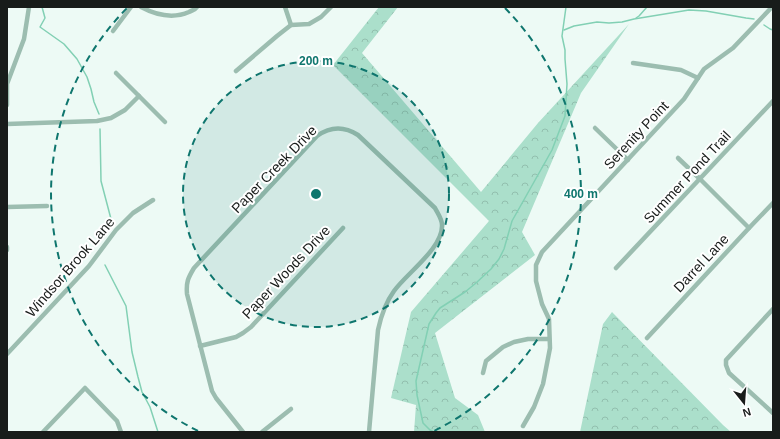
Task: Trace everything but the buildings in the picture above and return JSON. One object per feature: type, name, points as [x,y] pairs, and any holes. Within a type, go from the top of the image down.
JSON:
[{"type":"street","points":[[7,105],[7,84],[24,39],[29,7]]},
{"type":"street","points":[[113,31],[131,7]]},
{"type":"street","points":[[141,7],[151,12],[169,16],[182,15],[196,9],[197,7]]},
{"type":"street","points":[[285,7],[292,25]]},
{"type":"street","points":[[236,72],[277,36],[292,25],[309,24],[322,17],[331,7]]},
{"type":"street","name":"Serenity Point","points":[[523,426],[534,407],[543,384],[550,348],[549,319],[542,304],[536,281],[536,265],[542,252],[684,99],[704,69],[733,48],[772,7]]},
{"type":"street","points":[[633,64],[681,70],[698,78]]},
{"type":"street","points":[[116,73],[165,122]]},
{"type":"street","points":[[7,124],[112,118],[125,110],[140,96]]},
{"type":"street","name":"Summer Pond Trail","points":[[616,268],[773,100]]},
{"type":"street","name":"Paper Creek Drive","points":[[243,432],[212,391],[186,285],[194,268],[317,136],[324,131],[333,128],[351,130],[358,135],[435,208],[440,216],[442,225],[441,234],[436,245],[394,291],[382,315],[378,330],[369,432]]},
{"type":"street","points":[[595,128],[628,160]]},
{"type":"street","points":[[678,158],[749,228]]},
{"type":"street","name":"Windsor Brook Lane","points":[[7,354],[89,266],[116,230],[133,213],[153,200]]},
{"type":"street","name":"Darrel Lane","points":[[647,338],[773,203]]},
{"type":"street","points":[[7,207],[47,206]]},
{"type":"street","name":"Paper Woods Drive","points":[[200,346],[236,337],[251,327],[342,228]]},
{"type":"street","points":[[772,410],[729,373],[726,360],[773,309]]},
{"type":"street","points":[[483,373],[486,361],[503,347],[514,342],[528,339],[549,339]]},
{"type":"street","points":[[43,432],[84,388],[116,421],[121,432]]},
{"type":"street","points":[[262,432],[291,409]]},
{"type":"green space","points":[[379,7],[398,7],[362,53],[481,192],[538,123],[629,24],[581,93],[522,232],[535,255],[435,333],[455,398],[478,415],[485,432],[414,432],[416,405],[391,398],[411,312],[489,221],[333,65]]},
{"type":"green space","points":[[612,312],[731,432],[580,432],[603,324]]},
{"type":"waterway","points":[[42,7],[45,18],[40,27],[64,44],[77,59],[87,77],[99,114]]},
{"type":"waterway","points":[[434,432],[423,423],[417,395],[416,381],[429,324],[440,308],[476,283],[499,259],[504,249],[512,221],[552,150],[565,116],[567,84],[565,50],[562,36],[566,7]]},
{"type":"waterway","points":[[636,18],[647,7]]},
{"type":"waterway","points":[[564,30],[574,26],[597,22],[622,22],[689,10],[706,11],[754,19]]},
{"type":"waterway","points":[[764,25],[773,30]]},
{"type":"waterway","points":[[100,129],[101,181],[111,219]]},
{"type":"waterway","points":[[105,265],[126,306],[132,352],[138,377],[142,392],[150,407],[158,432]]}]
